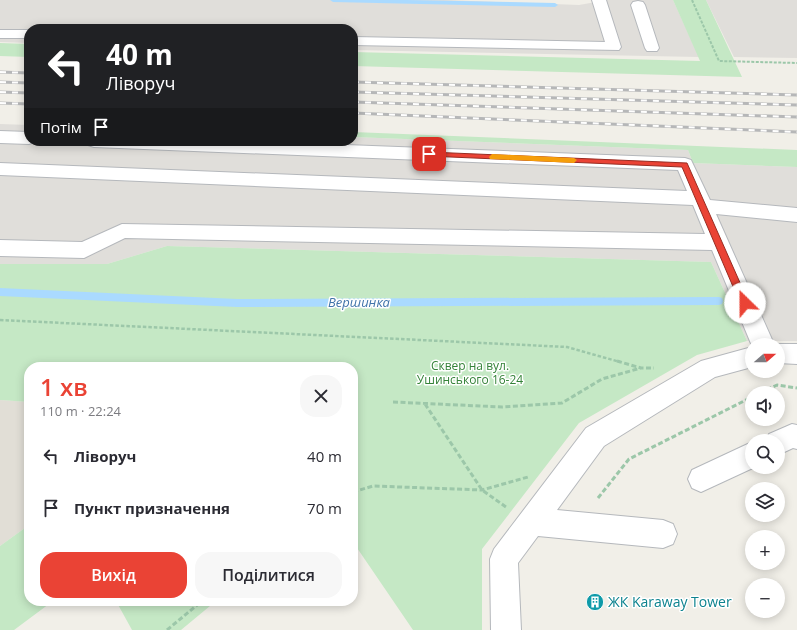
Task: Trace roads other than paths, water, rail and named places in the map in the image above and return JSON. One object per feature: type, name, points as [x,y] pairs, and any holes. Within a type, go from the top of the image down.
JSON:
[{"type":"lane","points":[[358,41],[614,47],[600,2],[628,4],[652,48]]},
{"type":"lane","points":[[0,34],[24,34]]},
{"type":"lane","points":[[0,137],[24,138]]},
{"type":"lane","points":[[222,146],[685,164],[760,338]]},
{"type":"lane","points":[[0,169],[701,202],[797,215]]},
{"type":"lane","points":[[0,248],[84,250],[122,231],[718,242]]},
{"type":"lane","points":[[785,353],[797,354]]},
{"type":"lane","points":[[506,630],[504,559],[522,516],[595,437],[709,368],[745,359]]},
{"type":"lane","points":[[785,440],[792,436],[797,437]]},
{"type":"lane","points":[[701,479],[745,458]]},
{"type":"lane","points":[[522,516],[576,526],[663,534]]},
{"type":"waterway","points":[[333,0],[555,5]]},
{"type":"waterway","name":"Вершинка","points":[[0,292],[237,303],[719,301]]},
{"type":"railway","points":[[0,72],[24,73]]},
{"type":"railway","points":[[0,82],[24,83]]},
{"type":"railway","points":[[358,82],[797,95]]},
{"type":"railway","points":[[0,92],[24,93]]},
{"type":"railway","points":[[358,92],[797,105]]},
{"type":"railway","points":[[358,102],[797,117]]},
{"type":"railway","points":[[0,103],[24,104]]},
{"type":"railway","points":[[358,113],[797,132]]},
{"type":"place","name":"ЖК Karaway Tower","points":[[595,602]]},
{"type":"park label","name":"Сквер на вул. Ушинського 16-24","points":[[470,373]]}]
